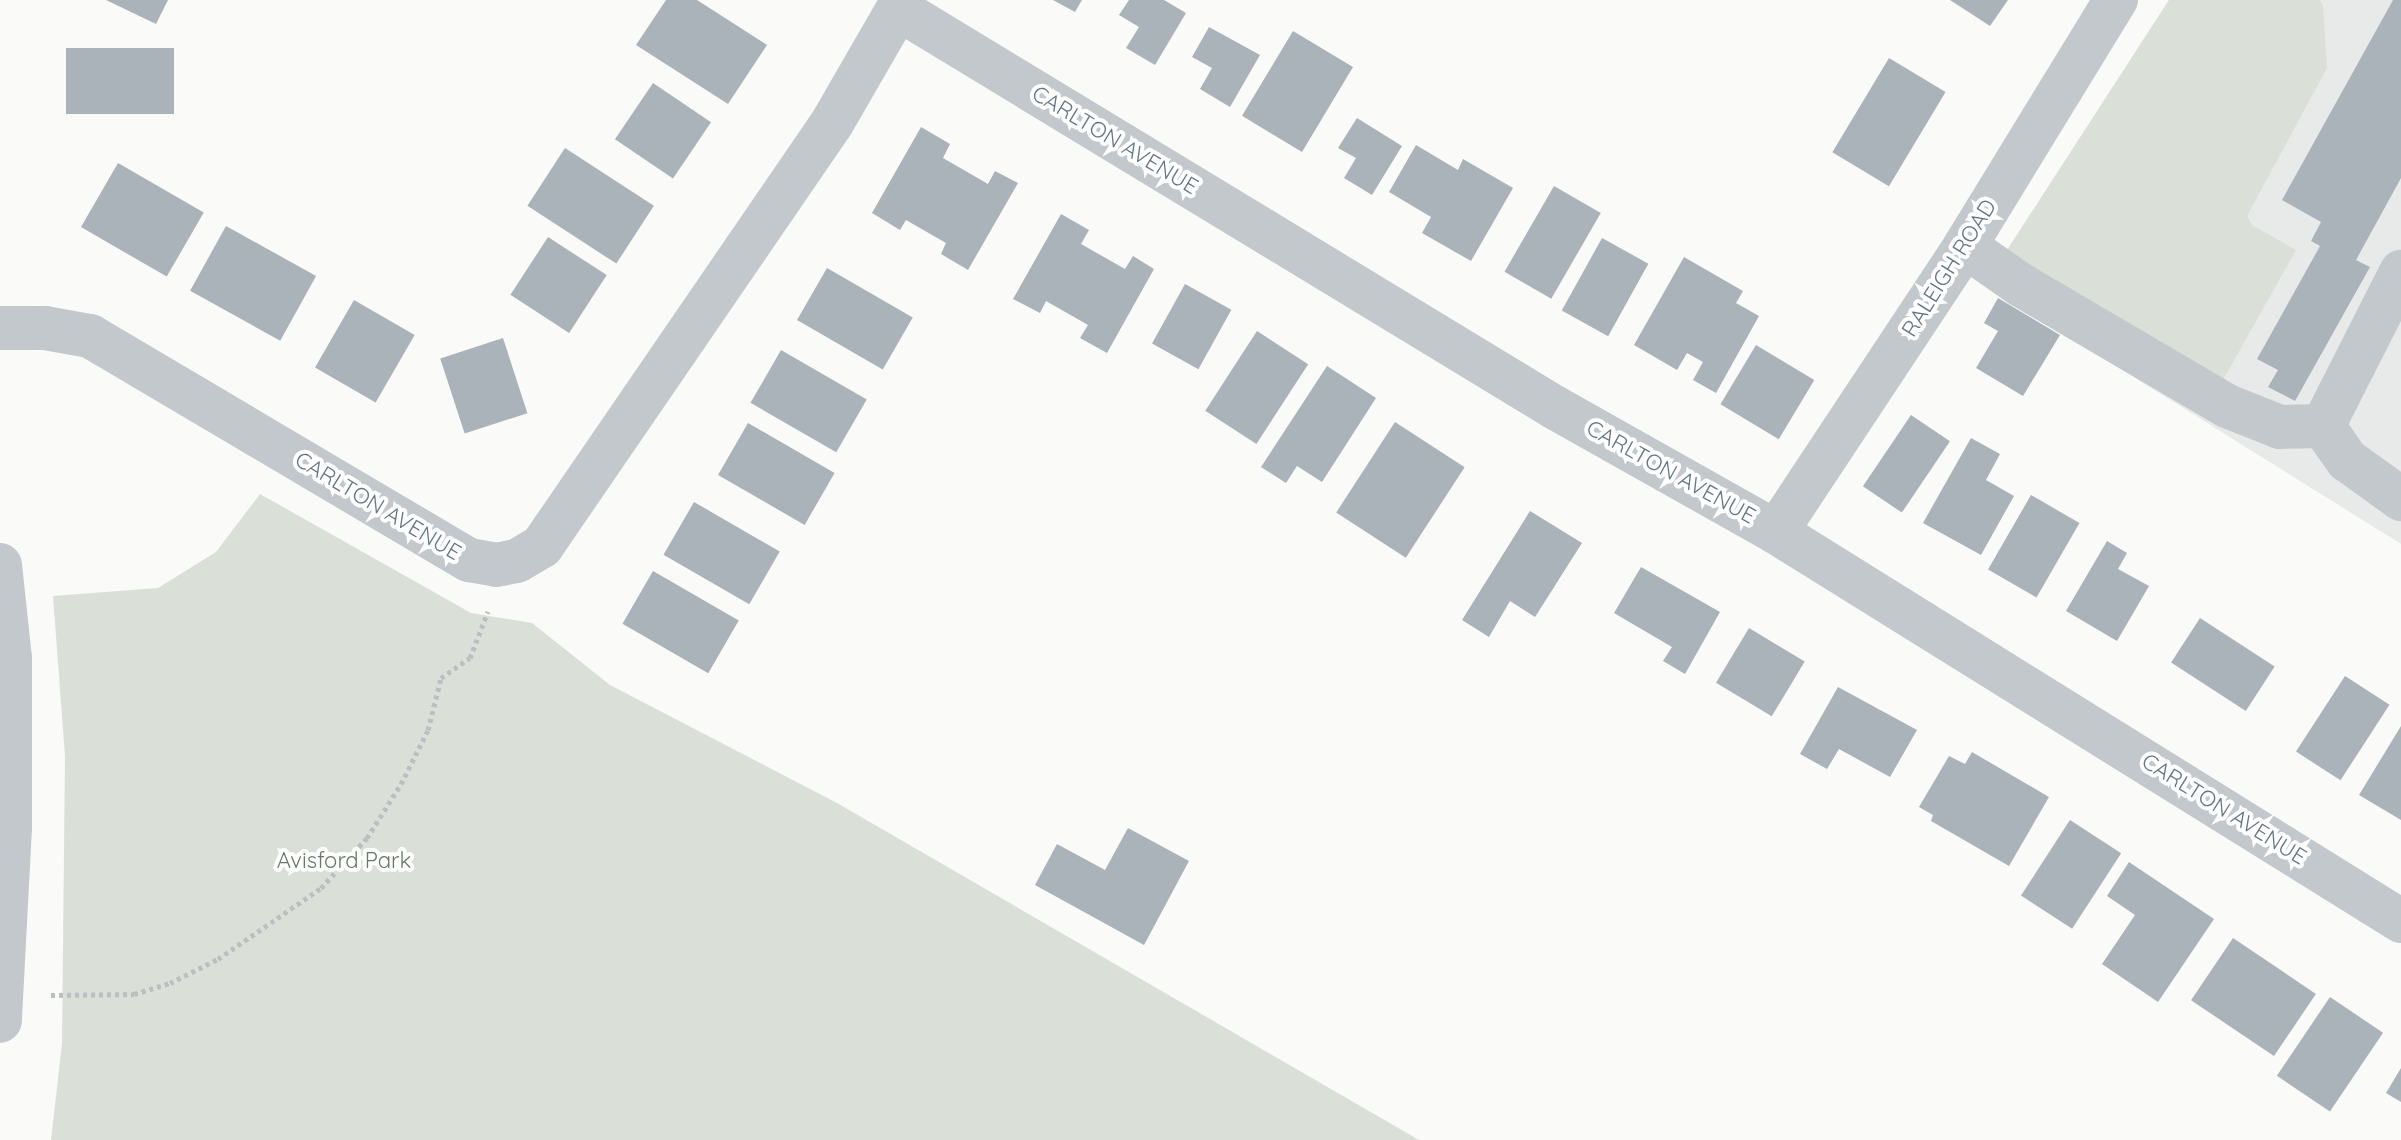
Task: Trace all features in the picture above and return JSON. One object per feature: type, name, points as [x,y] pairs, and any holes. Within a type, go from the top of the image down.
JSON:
[{"type":"street","name":"RALEIGH ROAD","points":[[1776,532],[1965,246],[2116,0]]},
{"type":"street","name":"CARLTON AVENUE","points":[[0,328],[90,336],[469,560],[506,563],[542,546],[832,123],[902,5],[1554,407],[1776,532],[2401,921]]},
{"type":"street","points":[[1965,246],[2021,285],[2227,406],[2280,427],[2323,426]]},
{"type":"street","points":[[2323,426],[2401,272]]},
{"type":"street","points":[[2323,426],[2347,460],[2401,499]]},
{"type":"street","points":[[0,565],[10,658],[10,827],[0,1021]]},
{"type":"path","points":[[50,1005],[51,993],[134,994],[170,983],[218,959],[321,888],[367,838],[401,784],[428,730],[441,678],[470,658],[506,563]]},
{"type":"shaded area","points":[[2169,0],[2401,0],[2401,544],[1985,284]]},
{"type":"green space","points":[[2169,0],[2319,0],[2323,5],[2327,68],[2247,216],[2252,225],[2296,250],[2223,380],[2002,258]]},
{"type":"green space","name":"Avisford Park","points":[[260,494],[471,613],[532,623],[610,685],[837,803],[1419,1140],[51,1140],[62,1044],[65,756],[53,596],[158,588],[216,552]]},
{"type":"building","points":[[106,0],[168,0],[156,24]]},
{"type":"building","points":[[666,0],[697,0],[767,45],[728,104],[636,45]]},
{"type":"building","points":[[1053,0],[1082,0],[1075,12]]},
{"type":"building","points":[[1129,0],[1164,0],[1186,13],[1155,65],[1126,48],[1139,27],[1119,15]]},
{"type":"building","points":[[1950,0],[2008,0],[1990,26]]},
{"type":"building","points":[[2393,0],[2401,0],[2401,178],[2356,260],[2370,267],[2295,401],[2268,387],[2278,370],[2257,359],[2320,246],[2311,241],[2321,222],[2282,200]]},
{"type":"building","points":[[1209,27],[1260,55],[1230,107],[1200,89],[1212,68],[1192,57]]},
{"type":"building","points":[[1293,31],[1353,67],[1302,152],[1242,116]]},
{"type":"building","points":[[66,48],[174,48],[174,114],[66,114]]},
{"type":"building","points":[[1889,58],[1946,92],[1889,186],[1832,152]]},
{"type":"building","points":[[653,83],[711,122],[673,179],[615,139]]},
{"type":"building","points":[[1357,118],[1402,146],[1372,195],[1344,178],[1356,158],[1338,148]]},
{"type":"building","points":[[921,127],[950,144],[943,158],[988,184],[995,171],[1018,183],[968,270],[941,254],[946,243],[906,220],[900,230],[872,213]]},
{"type":"building","points":[[1416,145],[1458,170],[1463,159],[1513,188],[1471,261],[1422,233],[1431,217],[1389,192]]},
{"type":"building","points":[[565,148],[654,206],[616,264],[527,206]]},
{"type":"building","points":[[118,163],[204,212],[167,277],[81,227]]},
{"type":"building","points":[[1554,186],[1601,213],[1551,299],[1504,272]]},
{"type":"building","points":[[1061,214],[1089,230],[1081,244],[1125,269],[1133,256],[1154,269],[1107,353],[1080,338],[1088,325],[1046,301],[1040,313],[1013,299]]},
{"type":"building","points":[[226,226],[316,276],[280,341],[190,291]]},
{"type":"building","points":[[548,237],[607,275],[569,333],[510,295]]},
{"type":"building","points":[[1602,238],[1648,264],[1608,336],[1562,311]]},
{"type":"building","points":[[1684,257],[1743,291],[1736,303],[1759,316],[1716,393],[1693,380],[1703,362],[1687,353],[1677,370],[1634,345]]},
{"type":"building","points":[[827,268],[913,318],[883,369],[797,320]]},
{"type":"building","points":[[1185,284],[1231,310],[1198,369],[1152,343]]},
{"type":"building","points":[[1998,298],[2060,335],[2023,396],[1976,368],[1998,331],[1984,323]]},
{"type":"building","points":[[354,300],[415,335],[376,403],[315,368]]},
{"type":"building","points":[[1257,331],[1308,364],[1256,444],[1205,411]]},
{"type":"building","points":[[503,338],[527,413],[465,434],[440,358]]},
{"type":"building","points":[[1756,345],[1814,380],[1779,439],[1720,404]]},
{"type":"building","points":[[781,350],[867,400],[836,452],[750,403]]},
{"type":"building","points":[[1327,366],[1376,398],[1322,482],[1297,466],[1286,483],[1261,467]]},
{"type":"building","points":[[1911,415],[1950,441],[1902,513],[1863,486]]},
{"type":"building","points":[[1395,422],[1465,467],[1406,558],[1336,513]]},
{"type":"building","points":[[748,423],[835,473],[805,525],[718,475]]},
{"type":"building","points":[[1971,438],[2000,454],[1986,480],[2014,496],[1981,555],[1923,523]]},
{"type":"building","points":[[2031,495],[2079,523],[2036,597],[1988,569]]},
{"type":"building","points":[[694,502],[780,552],[749,604],[664,555]]},
{"type":"building","points":[[1530,511],[1582,543],[1535,617],[1510,601],[1489,637],[1462,620]]},
{"type":"building","points":[[2107,541],[2127,553],[2118,569],[2149,586],[2117,641],[2066,611]]},
{"type":"building","points":[[1641,567],[1720,612],[1685,674],[1663,661],[1672,647],[1614,613]]},
{"type":"building","points":[[653,571],[739,620],[708,673],[622,624]]},
{"type":"building","points":[[2200,618],[2275,666],[2246,711],[2171,662]]},
{"type":"building","points":[[1749,628],[1805,661],[1772,716],[1716,683]]},
{"type":"building","points":[[2345,676],[2389,705],[2340,780],[2296,751]]},
{"type":"building","points":[[1838,687],[1917,730],[1890,777],[1839,749],[1827,769],[1800,754]]},
{"type":"building","points":[[2401,726],[2401,820],[2359,795]]},
{"type":"building","points":[[1972,752],[2049,797],[2009,866],[1931,821],[1933,815],[1919,807],[1949,756],[1965,764]]},
{"type":"building","points":[[2070,820],[2121,853],[2072,929],[2021,895]]},
{"type":"building","points":[[1128,828],[1189,861],[1144,945],[1035,885],[1057,844],[1105,870]]},
{"type":"building","points":[[2129,862],[2214,919],[2158,1002],[2102,964],[2135,915],[2107,896]]},
{"type":"building","points":[[2233,938],[2316,994],[2274,1056],[2191,1000]]},
{"type":"building","points":[[2330,997],[2383,1033],[2330,1112],[2277,1076]]},
{"type":"building","points":[[2401,1068],[2401,1102],[2386,1093]]}]
